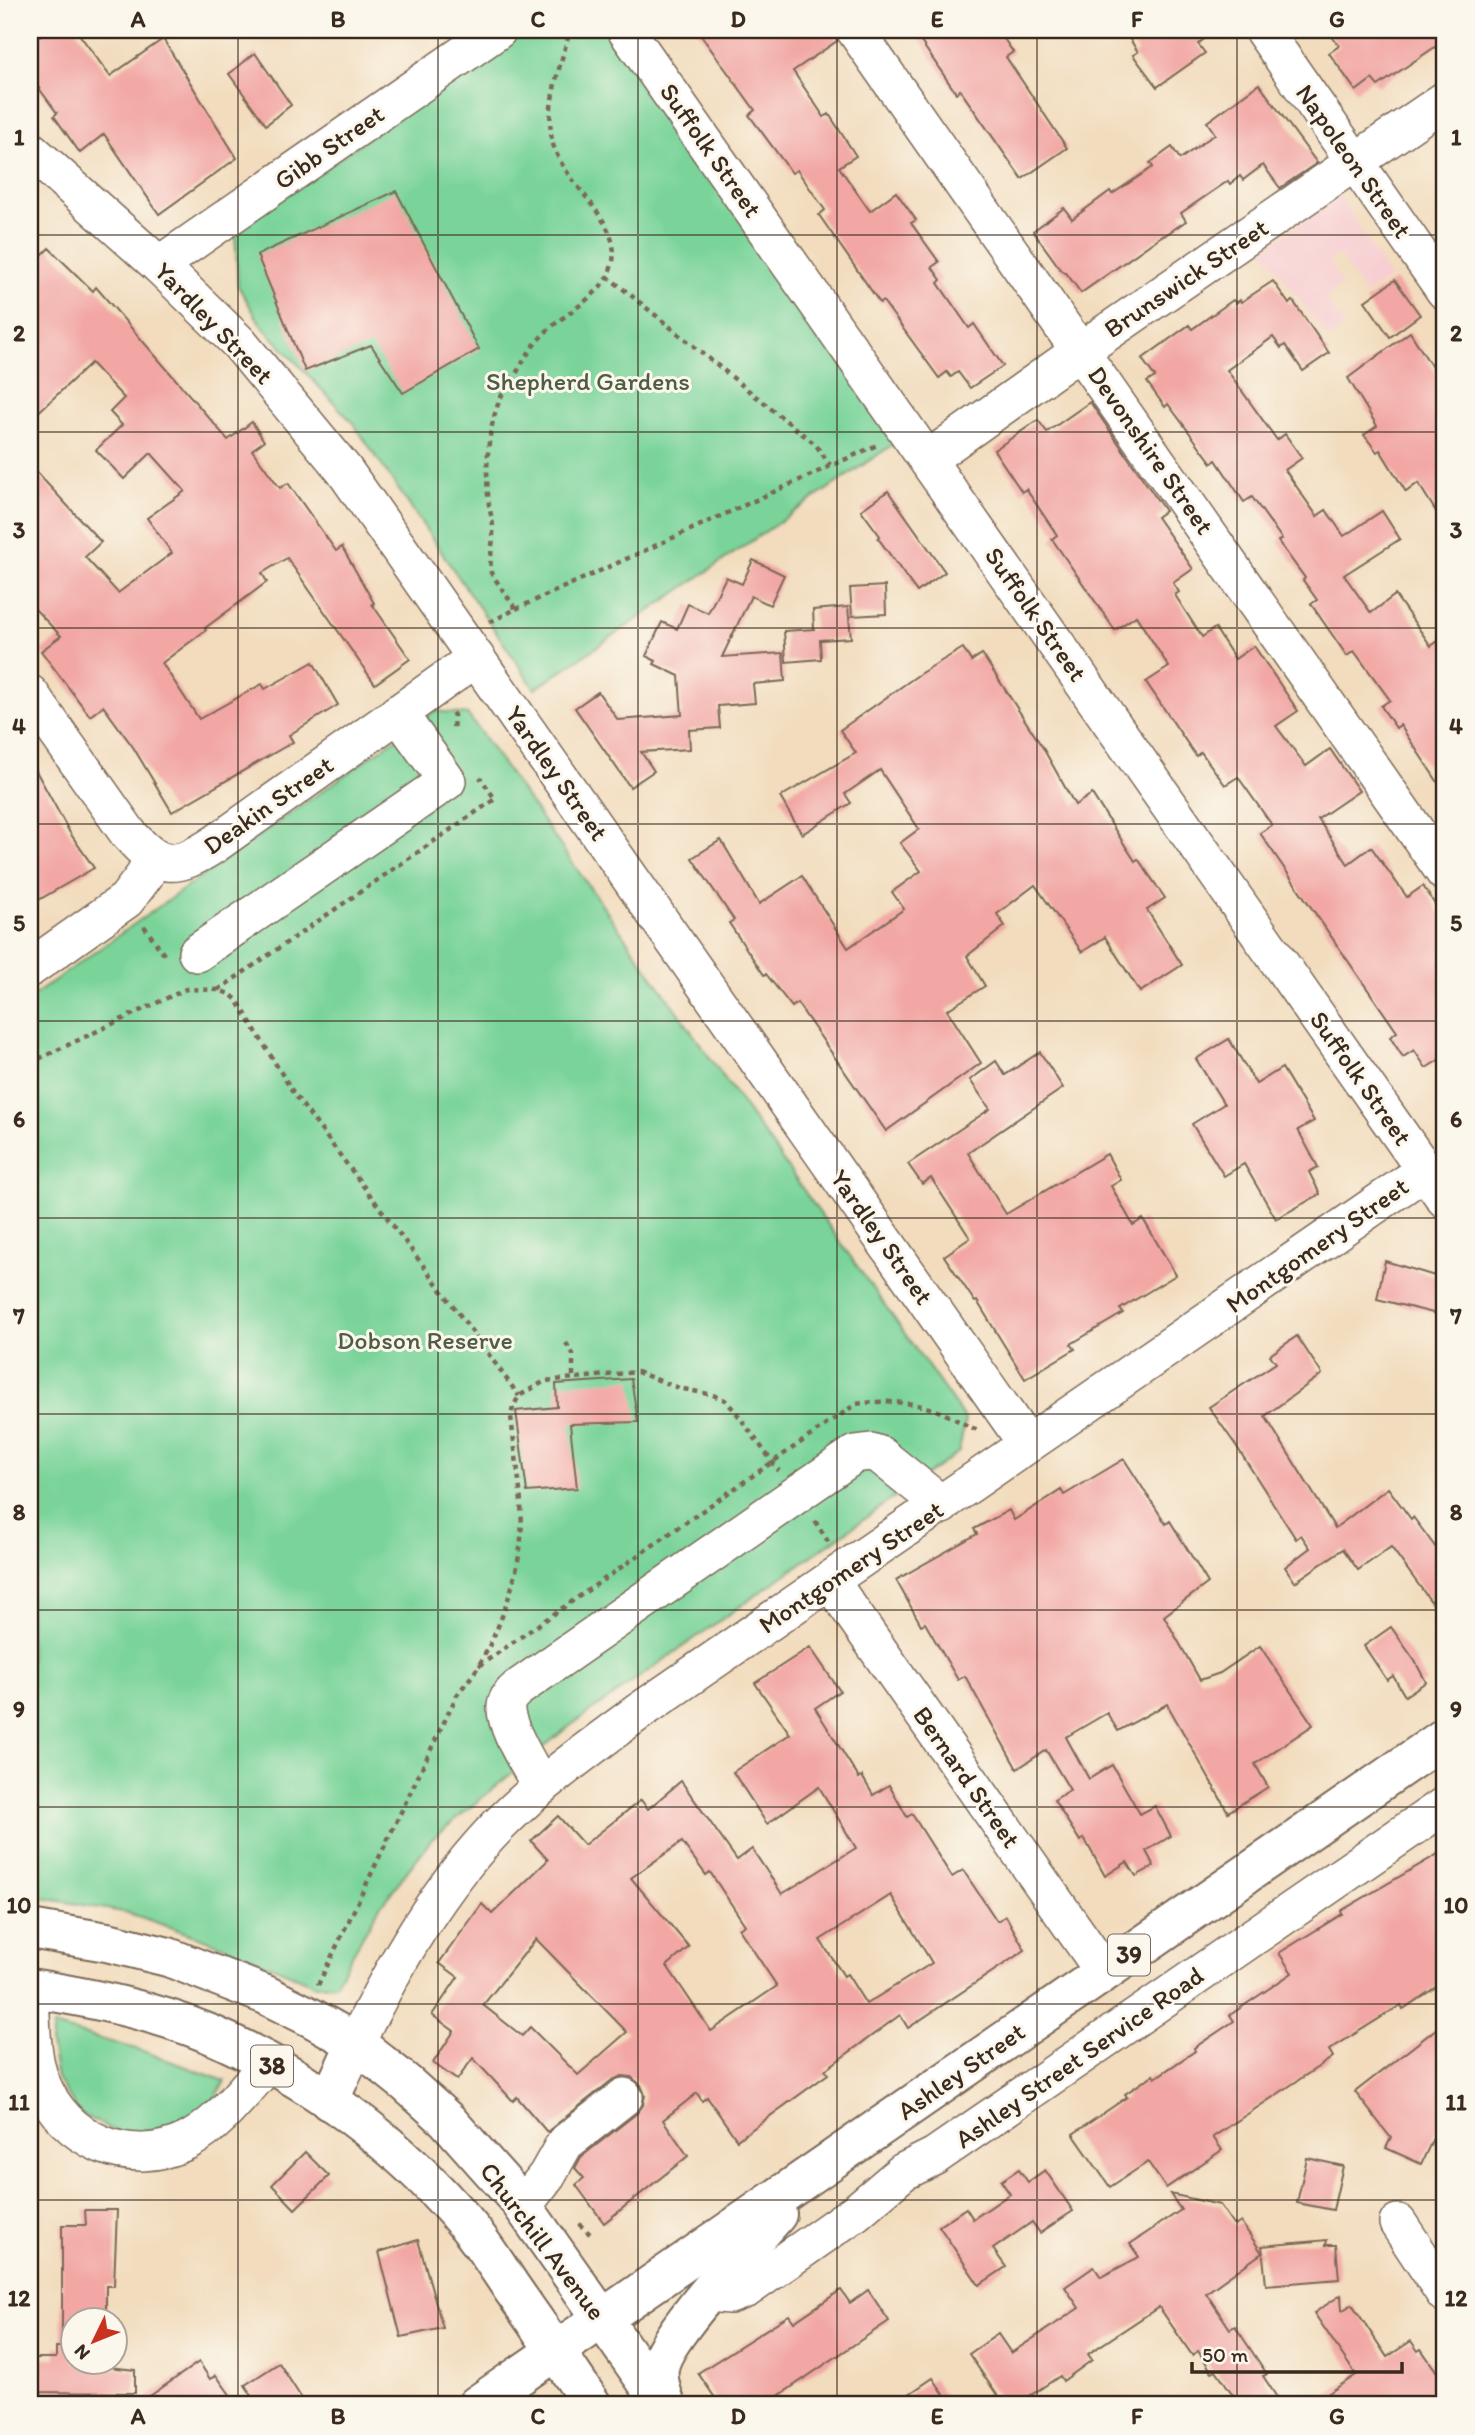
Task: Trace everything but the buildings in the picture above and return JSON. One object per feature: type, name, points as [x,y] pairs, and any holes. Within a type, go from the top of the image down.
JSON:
[{"type":"main road","name":"Ashley Street","points":[[477,2405],[1445,1737]]},
{"type":"main road","name":"Churchill Avenue","points":[[33,1929],[107,1942],[169,1957],[266,1995],[356,2043],[447,2120],[520,2202],[664,2405]]},
{"type":"main road","points":[[30,1981],[33,1929]]},
{"type":"main road","name":"Churchill Avenue","points":[[30,1988],[94,1999],[148,2013],[209,2034],[268,2064],[329,2101],[386,2143],[469,2227],[592,2405]]},
{"type":"main road","points":[[268,2064],[312,2018]]},
{"type":"main road","points":[[329,2101],[356,2043]]},
{"type":"main road","points":[[664,2405],[659,2378],[662,2357],[710,2292],[813,2173]]},
{"type":"street","name":"Gibb Street","points":[[159,265],[498,30]]},
{"type":"street","name":"Suffolk Street","points":[[626,30],[1436,1184]]},
{"type":"street","name":"Devonshire Street","points":[[855,30],[1445,873]]},
{"type":"street","name":"Napoleon Street","points":[[1263,30],[1445,291]]},
{"type":"street","name":"Brunswick Street","points":[[918,444],[1080,351],[1445,100]]},
{"type":"street","name":"Yardley Street","points":[[30,150],[159,265],[239,343],[344,470],[1027,1444]]},
{"type":"street","name":"Deakin Street","points":[[151,857],[175,863],[199,855],[398,713],[468,646]]},
{"type":"street","points":[[30,694],[128,832],[151,857],[145,875],[126,900],[30,968]]},
{"type":"street","points":[[182,965],[447,781],[398,713]]},
{"type":"street","name":"Montgomery Street","points":[[356,2043],[383,1989],[421,1924],[457,1874],[499,1825],[541,1787],[637,1713],[1027,1444],[1436,1184]]},
{"type":"street","points":[[541,1787],[508,1722],[506,1703],[518,1688],[855,1454],[871,1452],[880,1455],[942,1505]]},
{"type":"street","name":"Bernard Street","points":[[830,1581],[1104,1972]]},
{"type":"street","name":"Ashley Street Service Road","points":[[710,2292],[730,2295],[746,2289],[849,2217],[903,2172],[943,2151],[1445,1805]]},
{"type":"street","points":[[30,1997],[36,2060],[41,2081],[49,2097],[75,2130],[92,2142],[114,2150],[163,2149],[186,2141],[218,2118],[268,2064]]},
{"type":"street","points":[[520,2202],[533,2193],[547,2175],[565,2143],[624,2097]]},
{"type":"street","points":[[884,2187],[883,2157],[890,2120]]},
{"type":"street","points":[[1398,2223],[1445,2294]]},
{"type":"path","points":[[516,609],[491,573],[490,566],[493,523],[488,477],[493,422],[501,398],[542,335],[587,299],[607,276],[613,260],[609,231],[564,170],[552,138],[553,95],[570,30]]},
{"type":"path","points":[[607,276],[816,445],[830,465]]},
{"type":"path","points":[[468,646],[516,609],[830,465],[918,444]]},
{"type":"path","points":[[126,900],[182,965],[186,989]]},
{"type":"path","points":[[30,1063],[186,989],[218,990],[230,994],[237,1000],[294,1094],[519,1396]]},
{"type":"path","points":[[566,1343],[573,1354],[573,1378]]},
{"type":"shaded area","points":[[1340,196],[1390,278],[1365,295],[1339,254],[1329,261],[1342,285],[1325,299],[1345,326],[1328,339],[1263,249]]},
{"type":"green space","name":"Shepherd Gardens","points":[[522,30],[606,30],[898,441],[535,689],[353,423],[261,325],[238,286],[235,231]]},
{"type":"green space","name":"Dobson Reserve","points":[[435,711],[468,715],[965,1419],[959,1452],[563,1731],[432,1839],[379,1908],[335,1984],[315,1985],[227,1947],[129,1913],[30,1896],[30,998]]},
{"type":"green space","points":[[53,2026],[140,2050],[225,2081],[216,2097],[201,2114],[164,2134],[123,2135],[80,2114],[57,2079],[51,2044]]}]
